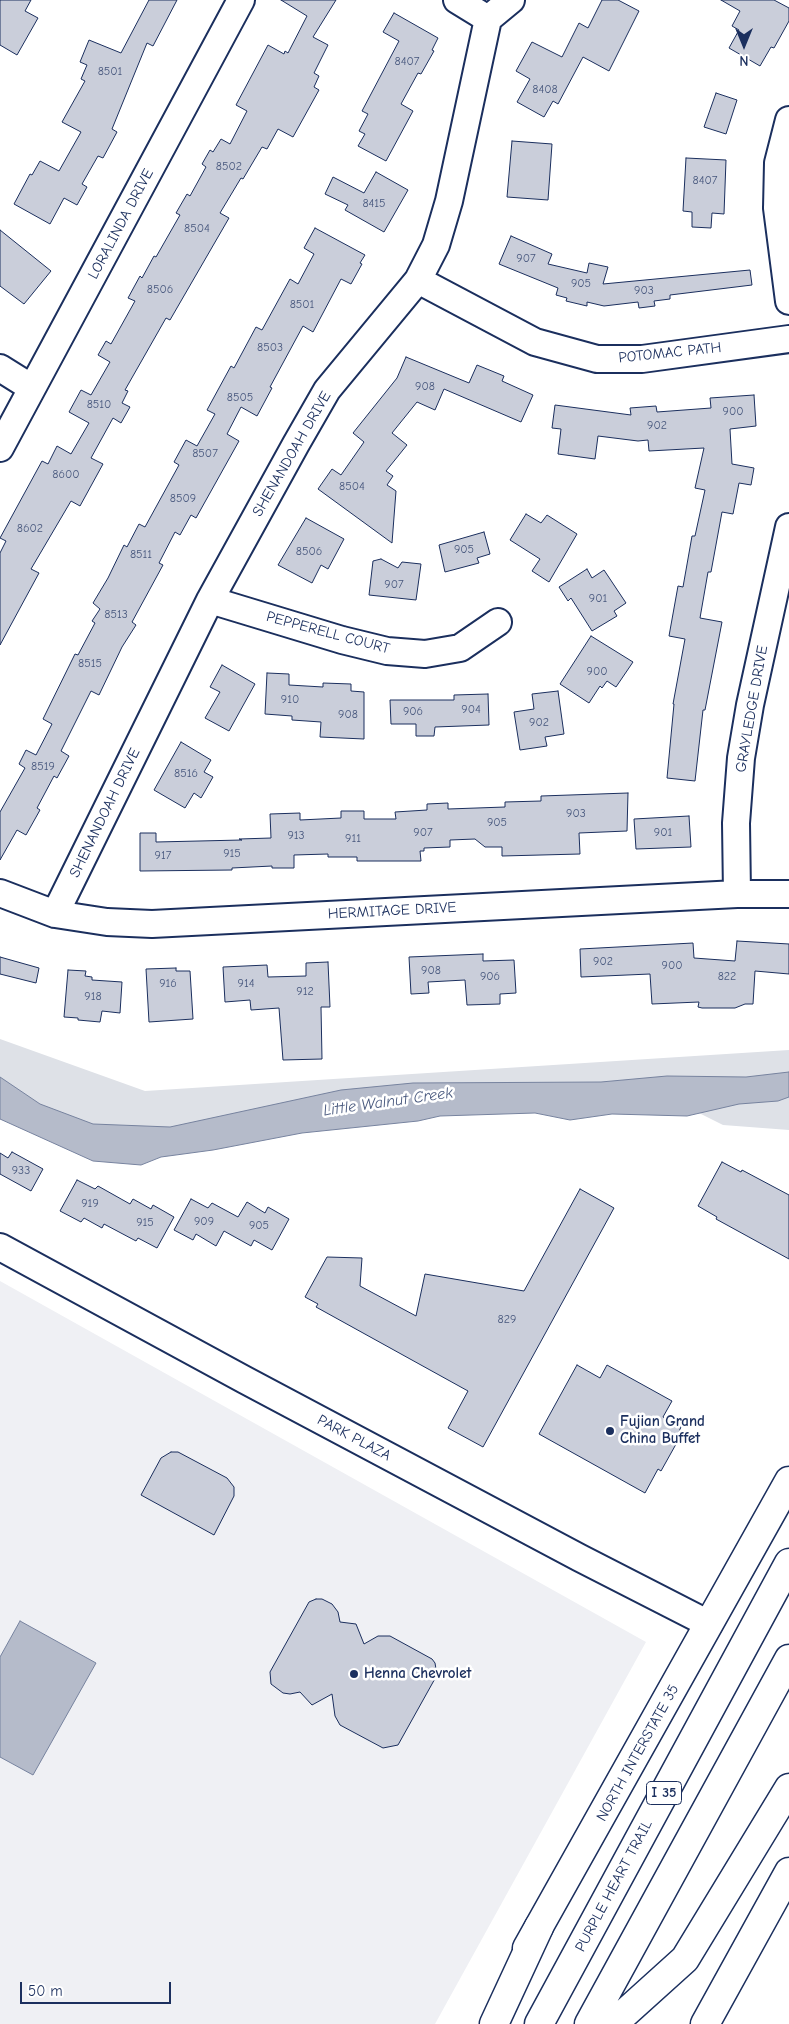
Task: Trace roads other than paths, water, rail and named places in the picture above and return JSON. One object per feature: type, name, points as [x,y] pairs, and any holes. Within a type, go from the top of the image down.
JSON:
[{"type":"main road","name":"NORTH INTERSTATE 35","points":[[485,2024],[789,1481]]},
{"type":"main road","name":"PURPLE HEART TRAIL","points":[[539,2024],[789,1563]]},
{"type":"main road","points":[[589,2024],[789,1659]]},
{"type":"main road","points":[[613,2024],[685,1958],[789,1788]]},
{"type":"main road","points":[[705,2024],[789,1872]]},
{"type":"main road","points":[[494,2024],[539,1927]]},
{"type":"street","name":"LORALINDA DRIVE","points":[[0,448],[241,0]]},
{"type":"street","points":[[457,0],[488,18],[511,0]]},
{"type":"street","name":"SHENANDOAH DRIVE","points":[[55,914],[210,600],[327,390],[418,280],[436,245],[449,201],[488,18]]},
{"type":"street","points":[[789,120],[778,163],[777,208],[789,301]]},
{"type":"street","name":"POTOMAC PATH","points":[[418,280],[536,342],[597,359],[642,359],[789,339]]},
{"type":"street","points":[[0,368],[32,388]]},
{"type":"street","name":"GRAYLEDGE DRIVE","points":[[737,894],[736,823],[741,758],[750,705],[789,527]]},
{"type":"street","name":"PEPPERELL COURT","points":[[210,600],[342,640],[387,651],[425,654],[460,648],[498,622]]},
{"type":"street","name":"HERMITAGE DRIVE","points":[[0,893],[55,914],[107,922],[152,924],[737,894],[789,894]]},
{"type":"street","name":"PARK PLAZA","points":[[0,1247],[580,1558],[709,1624]]},
{"type":"water","name":"Little Walnut Creek","points":[[789,1072],[789,1097],[778,1101],[739,1104],[687,1116],[612,1114],[570,1120],[535,1113],[440,1116],[418,1121],[302,1133],[213,1150],[161,1157],[141,1165],[93,1161],[0,1119],[0,1077],[40,1104],[93,1124],[170,1127],[341,1090],[413,1083],[601,1082],[667,1076],[746,1077]]},
{"type":"water","points":[[20,1621],[96,1663],[33,1775],[0,1757],[0,1657]]},
{"type":"place","name":"Fujian Grand China Buffet","points":[[610,1431]]},
{"type":"place","name":"Henna Chevrolet","points":[[354,1674]]}]
